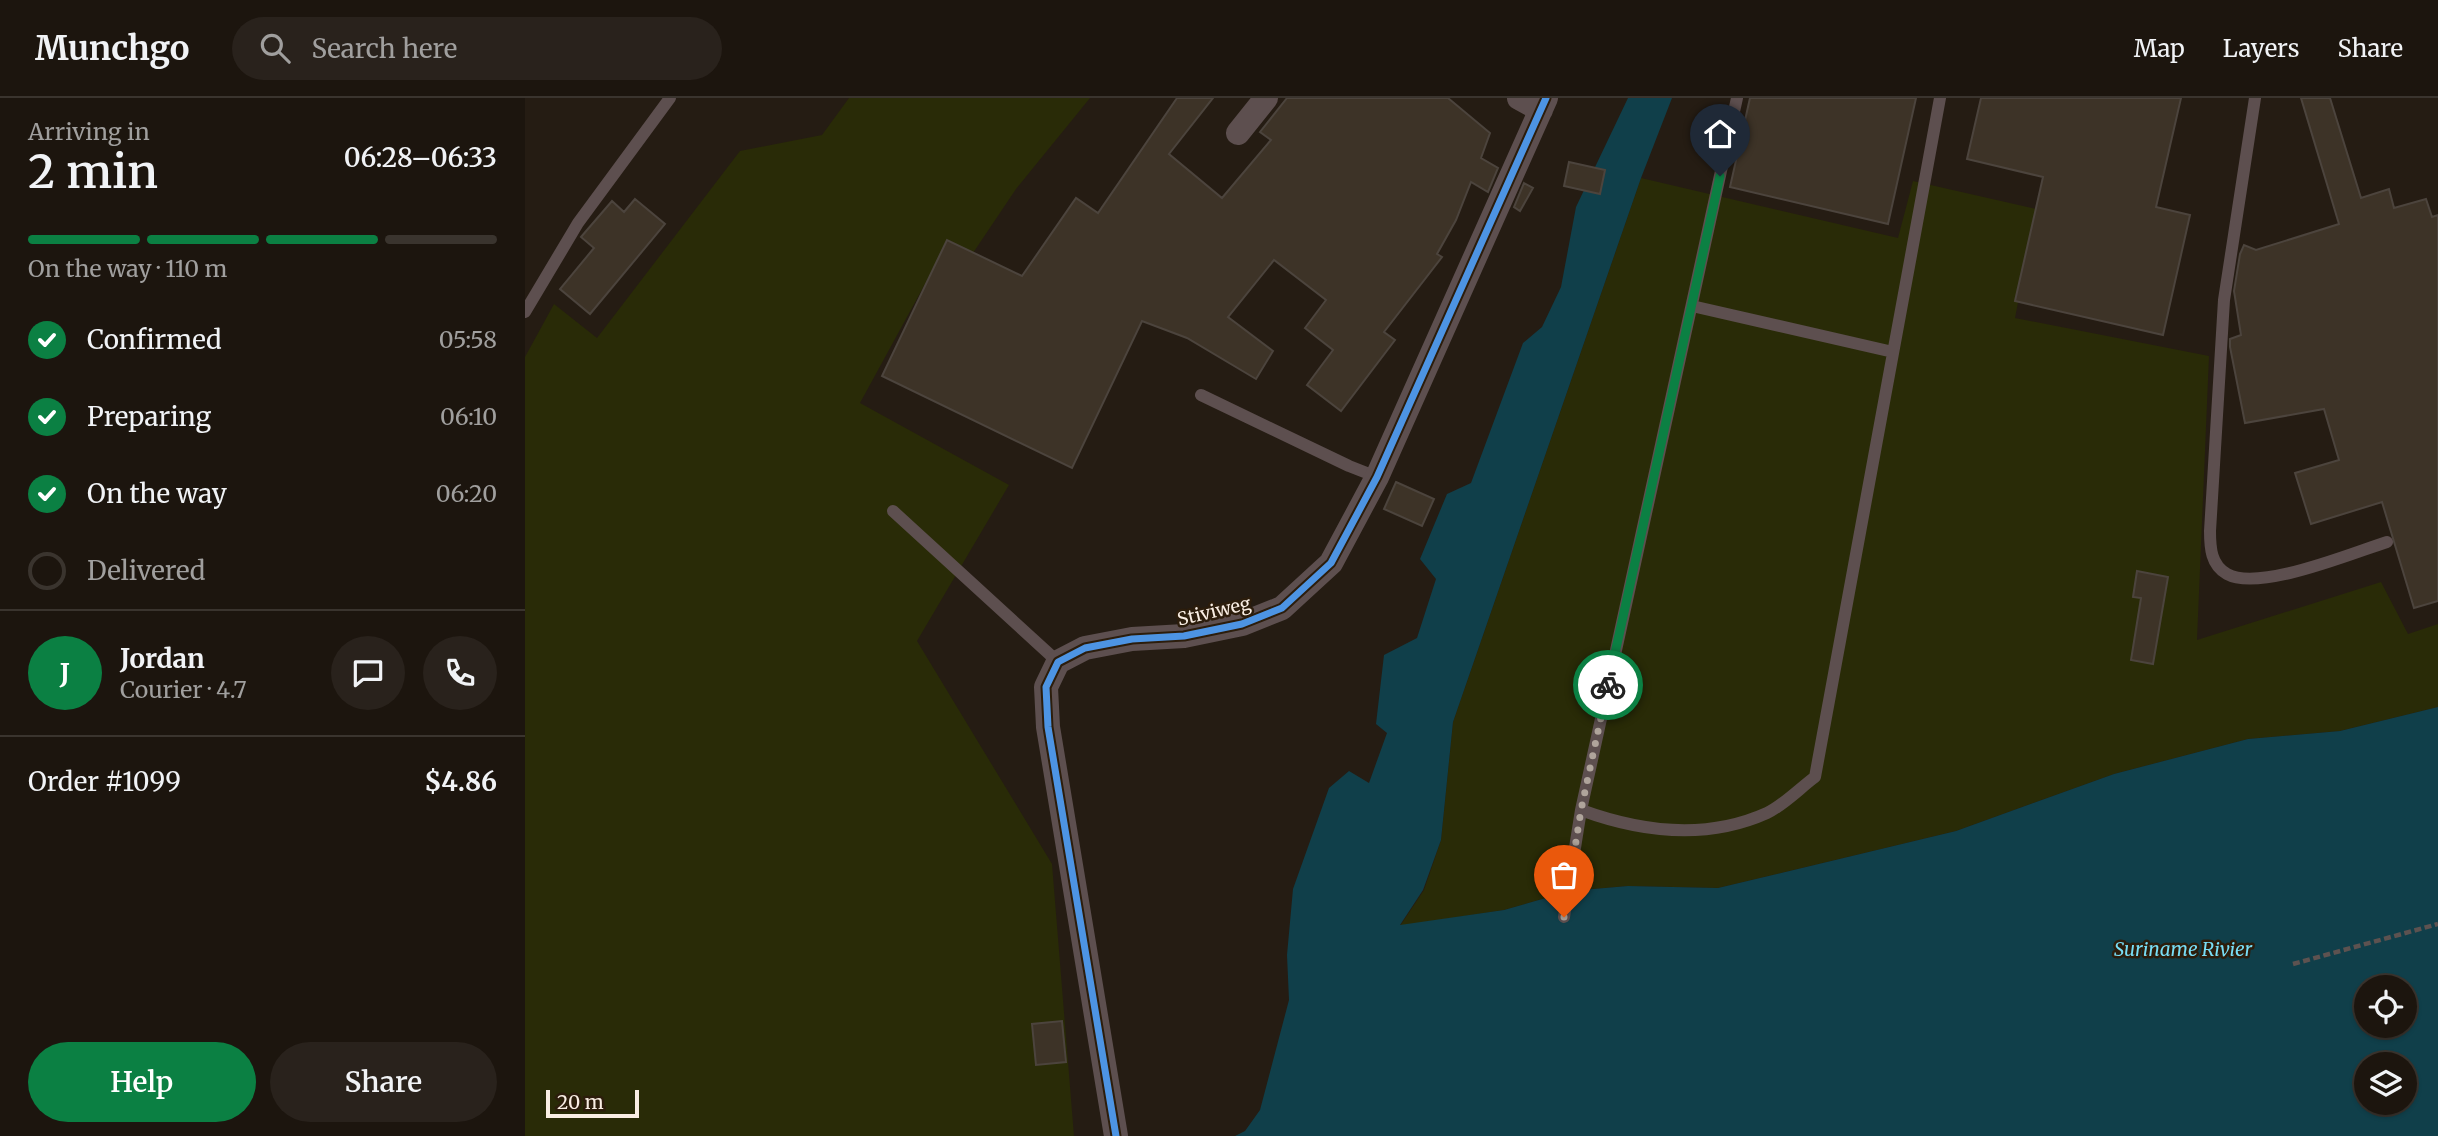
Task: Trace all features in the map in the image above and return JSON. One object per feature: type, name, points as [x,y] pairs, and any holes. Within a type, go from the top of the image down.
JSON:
[{"type":"street","points":[[1238,133],[1266,98]]},
{"type":"street","name":"Stiviweg","points":[[1058,662],[1085,648],[1132,639],[1184,636],[1242,624],[1282,608],[1331,563],[1377,477],[1535,102]]},
{"type":"street","points":[[1058,662],[1046,687],[1048,727],[1116,1136]]},
{"type":"lane","points":[[525,312],[578,223],[670,98]]},
{"type":"lane","points":[[1564,917],[1581,810],[1737,98]]},
{"type":"lane","points":[[1581,810],[1615,822],[1659,831],[1720,828],[1768,812],[1815,777],[1940,98]]},
{"type":"lane","points":[[2255,98],[2224,300],[2210,531],[2211,556],[2227,574],[2246,579],[2285,575],[2387,542]]},
{"type":"lane","points":[[1692,306],[1893,352]]},
{"type":"lane","points":[[1201,395],[1377,477]]},
{"type":"lane","points":[[893,511],[1058,662]]},
{"type":"path","points":[[2293,964],[2438,924]]},
{"type":"green space","points":[[849,98],[1090,98],[1016,189],[973,253],[949,240],[860,403],[1009,485],[917,641],[1052,864],[1074,1136],[525,1136],[525,357],[554,304],[597,338],[740,151],[822,135]]},
{"type":"green space","points":[[1641,178],[1898,238],[1913,181],[2036,209],[2015,318],[2209,356],[2197,640],[2381,582],[2408,634],[2438,624],[2438,707],[2340,731],[2248,739],[2114,774],[1956,831],[1718,888],[1628,886],[1570,891],[1504,910],[1400,926],[1424,890],[1441,840],[1453,722]]},
{"type":"water","name":"Suriname Rivier","points":[[1628,98],[1672,98],[1641,178],[1453,722],[1441,840],[1423,890],[1400,925],[1504,910],[1570,891],[1628,886],[1718,888],[1956,831],[2114,774],[2248,739],[2340,731],[2438,707],[2438,1136],[1235,1136],[1245,1131],[1260,1110],[1289,1000],[1287,955],[1293,889],[1329,788],[1349,771],[1369,783],[1387,733],[1376,724],[1384,655],[1417,638],[1436,579],[1420,559],[1447,494],[1471,483],[1523,343],[1542,327],[1561,287],[1576,207]]},
{"type":"building","points":[[1177,98],[1213,98],[1169,154],[1222,198],[1271,140],[1260,132],[1287,98],[1448,98],[1490,133],[1481,158],[1498,168],[1488,192],[1471,182],[1456,220],[1437,254],[1442,257],[1384,332],[1395,340],[1341,411],[1307,385],[1333,350],[1305,328],[1326,300],[1274,260],[1228,317],[1273,351],[1256,379],[1187,338],[1142,321],[1072,468],[882,376],[947,240],[1022,276],[1076,198],[1098,213]]},
{"type":"building","points":[[1750,98],[1916,98],[1888,224],[1730,187]]},
{"type":"building","points":[[1981,98],[2181,98],[2156,207],[2190,215],[2163,335],[2015,301],[2043,177],[1967,159]]},
{"type":"building","points":[[2301,98],[2330,98],[2361,198],[2389,189],[2394,208],[2426,199],[2432,217],[2438,215],[2438,601],[2414,608],[2382,502],[2311,524],[2295,473],[2339,460],[2324,409],[2245,423],[2230,347],[2230,339],[2241,335],[2234,291],[2244,245],[2256,250],[2339,224]]},
{"type":"building","points":[[1569,162],[1605,170],[1600,194],[1564,186]]},
{"type":"building","points":[[1524,183],[1533,188],[1520,211],[1514,207]]},
{"type":"building","points":[[635,199],[665,224],[590,314],[560,289],[594,248],[581,237],[612,201],[624,212]]},
{"type":"building","points":[[1396,482],[1434,499],[1422,526],[1384,509]]},
{"type":"building","points":[[2137,571],[2168,577],[2153,664],[2131,660],[2141,598],[2133,597]]},
{"type":"building","points":[[1062,1021],[1066,1062],[1036,1065],[1032,1024]]},
{"type":"cycle path","points":[[1116,1136],[1048,727],[1046,687],[1058,662],[1085,648],[1132,639],[1184,636],[1242,624],[1282,608],[1331,563],[1377,477],[1546,98]]},
{"type":"way so far","points":[[1564,917],[1581,810],[1608,685]]},
{"type":"route","points":[[1608,685],[1720,176]]}]
